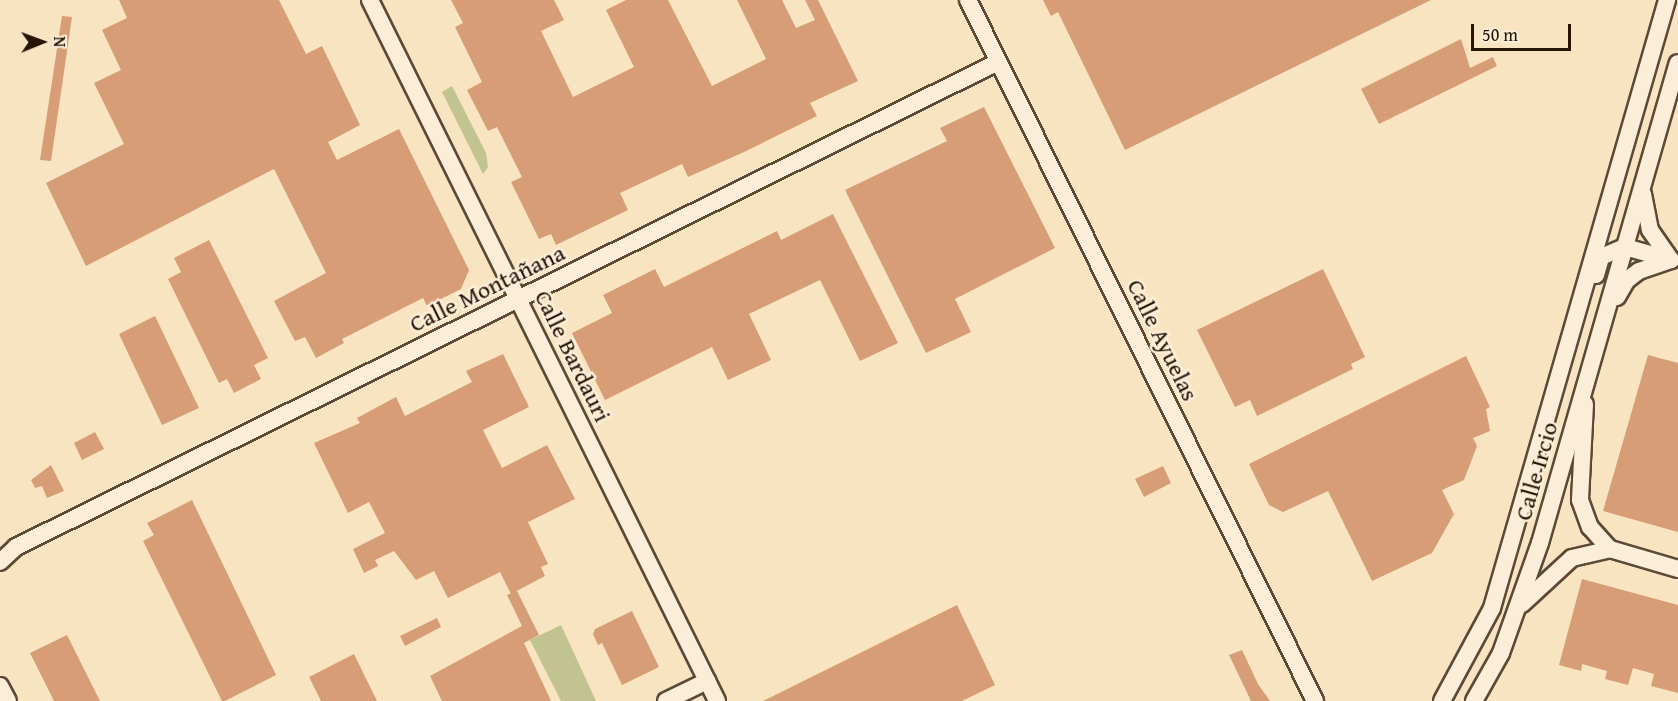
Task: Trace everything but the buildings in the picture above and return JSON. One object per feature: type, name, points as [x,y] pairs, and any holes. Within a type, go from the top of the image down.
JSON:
[{"type":"street","name":"Calle Bardauri","points":[[370,0],[717,701]]},
{"type":"street","name":"Calle Ayuelas","points":[[968,0],[1316,701]]},
{"type":"street","name":"Calle Ircio","points":[[1442,701],[1492,608],[1667,0]]},
{"type":"street","name":"Calle Montañana","points":[[0,562],[27,542],[998,62]]},
{"type":"street","name":"Calle Ircio","points":[[1474,701],[1487,683],[1520,607],[1607,314],[1678,63]]},
{"type":"street","points":[[1621,159],[1625,174],[1610,226],[1625,247],[1676,260]]},
{"type":"street","points":[[1642,187],[1650,230],[1676,260]]},
{"type":"street","name":"Calle Ircio","points":[[1574,324],[1585,316],[1601,257],[1625,247]]},
{"type":"street","points":[[1607,314],[1627,280],[1639,271],[1676,260]]},
{"type":"street","points":[[1585,387],[1580,500],[1590,527],[1610,549]]},
{"type":"street","points":[[1520,607],[1572,558],[1610,549],[1678,569]]},
{"type":"street","points":[[666,701],[707,681]]},
{"type":"street","points":[[0,686],[8,701]]},
{"type":"green space","points":[[452,86],[486,153],[488,167],[483,174],[442,92]]},
{"type":"green space","points":[[561,625],[596,701],[561,701],[530,640]]}]
